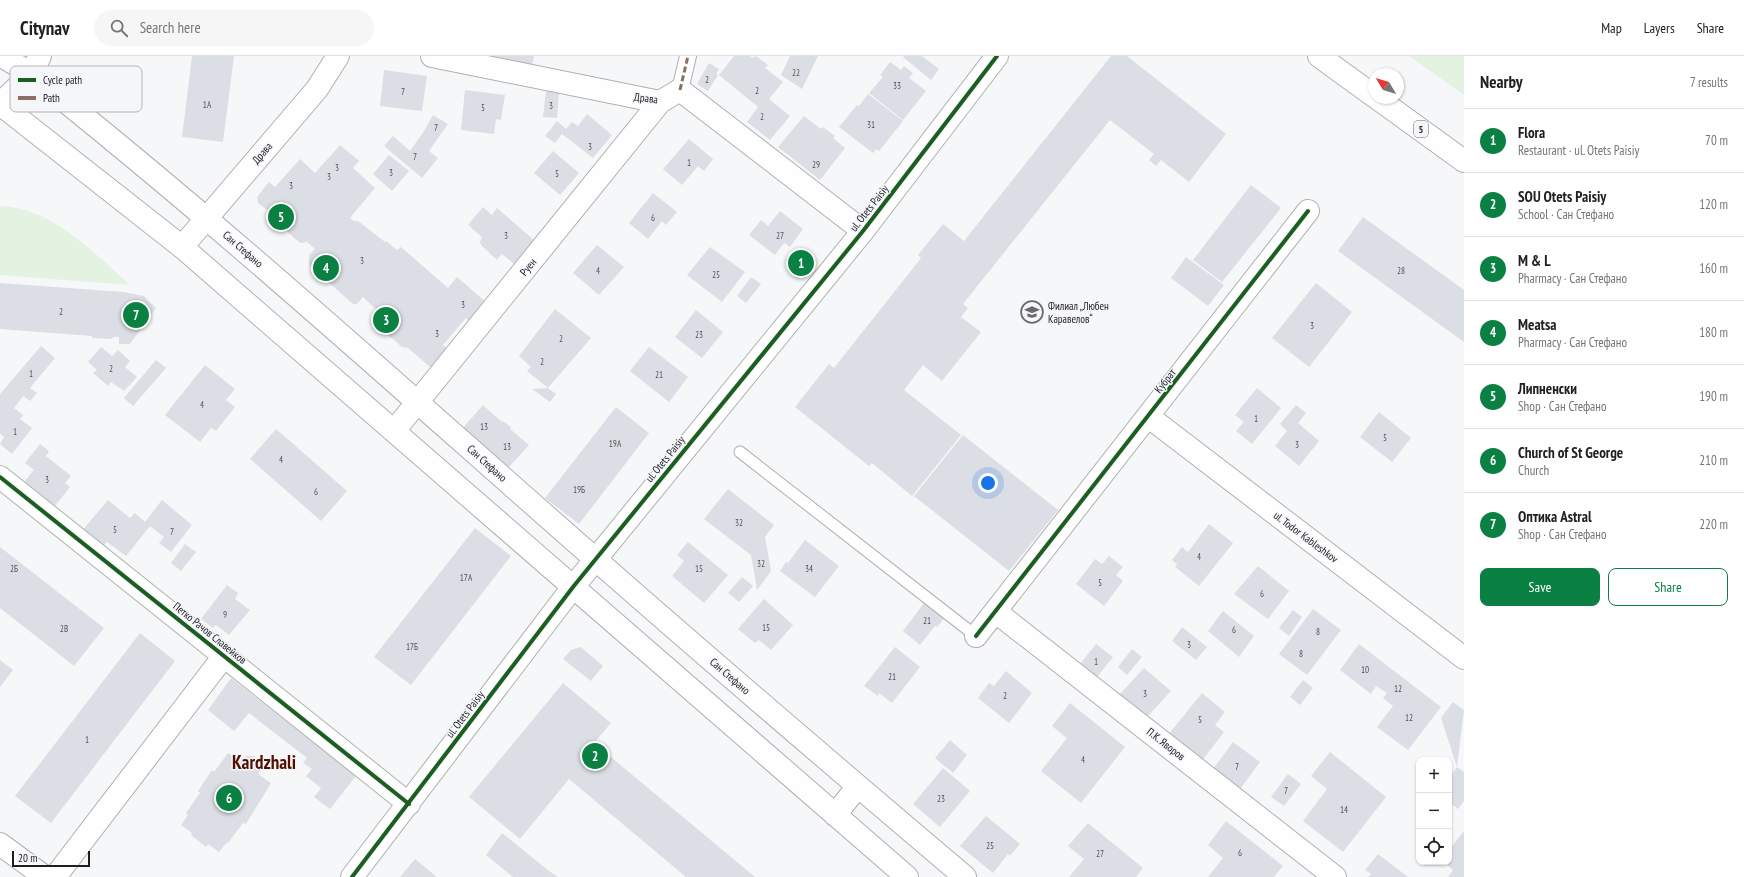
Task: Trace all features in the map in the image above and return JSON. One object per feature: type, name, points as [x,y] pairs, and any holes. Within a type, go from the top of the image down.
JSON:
[{"type":"street","name":"Сан Стефано","points":[[2,56],[36,65]]},
{"type":"street","name":"Драва","points":[[182,247],[206,217],[317,90],[338,56]]},
{"type":"street","name":"Драва","points":[[432,56],[660,102],[680,90]]},
{"type":"street","points":[[688,56],[680,90],[863,231]]},
{"type":"street","name":"ul. Otets Paisiy","points":[[352,877],[573,587],[863,231],[997,56]]},
{"type":"street","points":[[1319,56],[1368,92]]},
{"type":"street","points":[[10,93],[0,104],[10,112]]},
{"type":"street","name":"Руен","points":[[394,431],[419,403],[660,102]]},
{"type":"street","name":"5","points":[[1385,104],[1464,161]]},
{"type":"street","points":[[10,112],[182,247],[907,877]]},
{"type":"street","name":"Сан Стефано","points":[[89,112],[596,559],[965,877]]},
{"type":"street","name":"Кубрат","points":[[976,636],[1308,211]]},
{"type":"street","name":"ul. Todor Kableshkov","points":[[1148,417],[1464,658]]},
{"type":"street","name":"Петко Рачов Славейков","points":[[0,477],[408,804]]},
{"type":"street","name":"П.К. Яворов","points":[[996,612],[1335,877]]},
{"type":"street","points":[[55,877],[224,656]]},
{"type":"street","points":[[835,815],[858,786]]},
{"type":"street","points":[[1,848],[45,877]]},
{"type":"lane","points":[[740,452],[976,636]]},
{"type":"green space","points":[[1409,56],[1464,56],[1464,95]]},
{"type":"green space","points":[[0,206],[19,209],[55,223],[87,246],[130,285],[0,275]]},
{"type":"building","points":[[192,56],[234,56],[223,142],[182,137]]},
{"type":"building","points":[[458,56],[534,56],[531,71]]},
{"type":"building","points":[[734,56],[750,56],[753,58],[756,56],[768,65],[765,68],[783,82],[769,99],[790,116],[770,140],[747,122],[758,107],[719,75]]},
{"type":"building","points":[[790,56],[818,56],[802,89],[781,75]]},
{"type":"building","points":[[922,56],[939,69],[931,80],[903,57]]},
{"type":"building","points":[[1111,56],[1127,56],[1226,134],[1189,182],[1161,160],[1156,166],[1149,160],[1154,154],[1110,120],[963,304],[968,308],[961,317],[981,332],[942,381],[923,365],[904,390],[961,435],[912,496],[872,463],[869,466],[795,407],[829,364],[834,368],[921,258],[918,255],[943,224],[964,241]]},
{"type":"building","points":[[890,62],[901,70],[904,66],[913,73],[909,78],[926,91],[903,120],[869,93],[883,77],[880,75]]},
{"type":"building","points":[[709,63],[719,69],[716,74],[718,75],[708,91],[697,84]]},
{"type":"building","points":[[384,70],[427,76],[422,111],[380,106]]},
{"type":"building","points":[[465,90],[505,95],[501,120],[496,119],[494,134],[461,130]]},
{"type":"building","points":[[546,91],[559,93],[557,118],[543,117]]},
{"type":"building","points":[[868,94],[903,121],[879,151],[876,149],[873,153],[839,127]]},
{"type":"building","points":[[587,114],[612,135],[593,158],[562,134],[555,143],[545,136],[557,121],[566,129],[572,122],[578,126]]},
{"type":"building","points":[[433,115],[448,124],[429,151],[438,158],[422,178],[384,146],[393,136],[410,151]]},
{"type":"building","points":[[804,116],[821,129],[823,127],[835,136],[833,138],[845,148],[820,180],[778,147]]},
{"type":"building","points":[[689,139],[713,159],[704,171],[698,166],[682,185],[663,169]]},
{"type":"building","points":[[340,145],[359,161],[353,168],[375,188],[350,218],[354,221],[358,221],[397,250],[401,247],[448,288],[457,277],[487,303],[471,323],[466,318],[443,345],[449,350],[437,366],[430,367],[408,348],[402,347],[381,329],[372,317],[378,311],[363,297],[357,304],[353,304],[309,265],[309,255],[315,249],[307,242],[300,243],[277,223],[277,218],[258,203],[257,197],[269,182],[275,187],[300,159],[315,173]]},
{"type":"building","points":[[553,151],[579,173],[560,195],[534,173]]},
{"type":"building","points":[[389,155],[409,171],[392,191],[373,174]]},
{"type":"building","points":[[1251,185],[1281,208],[1222,282],[1193,260]]},
{"type":"building","points":[[653,193],[677,212],[666,225],[662,221],[648,239],[629,223]]},
{"type":"building","points":[[483,207],[492,215],[497,208],[535,241],[515,265],[502,254],[497,260],[481,245],[480,242],[482,237],[468,225]]},
{"type":"building","points":[[780,211],[803,229],[790,247],[784,243],[775,255],[749,235],[761,220],[768,226]]},
{"type":"building","points":[[1363,217],[1464,290],[1464,342],[1338,251]]},
{"type":"building","points":[[597,245],[624,267],[599,295],[573,273]]},
{"type":"building","points":[[710,247],[745,272],[722,302],[687,275]]},
{"type":"building","points":[[1186,257],[1224,285],[1208,306],[1171,278]]},
{"type":"building","points":[[751,277],[761,284],[746,303],[737,296]]},
{"type":"building","points":[[0,283],[123,292],[144,296],[156,308],[130,344],[119,344],[119,337],[113,337],[112,339],[92,338],[92,336],[0,329]]},
{"type":"building","points":[[1316,283],[1352,312],[1309,367],[1272,338]]},
{"type":"building","points":[[555,309],[591,338],[548,388],[527,371],[531,367],[519,356]]},
{"type":"building","points":[[696,310],[723,332],[702,358],[675,337]]},
{"type":"building","points":[[41,346],[55,358],[30,388],[37,393],[30,401],[23,396],[14,408],[23,415],[20,419],[32,428],[12,454],[0,444],[4,437],[0,434],[0,394]]},
{"type":"building","points":[[101,347],[112,356],[118,350],[130,361],[125,367],[137,377],[124,391],[111,382],[108,386],[93,373],[97,370],[88,362]]},
{"type":"building","points":[[649,347],[688,377],[669,402],[630,371]]},
{"type":"building","points":[[156,360],[166,368],[133,406],[124,398]]},
{"type":"building","points":[[205,365],[235,389],[226,400],[235,407],[216,431],[211,428],[200,442],[165,415]]},
{"type":"building","points":[[548,388],[556,394],[550,402],[532,389]]},
{"type":"building","points":[[1257,388],[1281,408],[1252,444],[1236,431],[1244,422],[1235,415]]},
{"type":"building","points":[[483,405],[502,422],[503,421],[511,427],[510,429],[529,445],[508,468],[488,452],[490,451],[462,429]]},
{"type":"building","points":[[1296,405],[1306,413],[1298,423],[1319,441],[1299,466],[1275,446],[1287,431],[1280,424]]},
{"type":"building","points":[[616,407],[649,433],[579,524],[545,498]]},
{"type":"building","points":[[1379,412],[1411,438],[1392,462],[1360,437]]},
{"type":"building","points":[[276,429],[347,491],[321,521],[250,459]]},
{"type":"building","points":[[963,435],[1058,510],[1009,571],[914,496]]},
{"type":"building","points":[[40,444],[49,451],[46,456],[71,476],[65,483],[70,487],[54,507],[23,483],[34,470],[25,463]]},
{"type":"building","points":[[728,489],[774,525],[765,537],[771,571],[757,590],[751,555],[704,519]]},
{"type":"building","points":[[108,500],[130,518],[135,513],[145,522],[162,500],[192,525],[171,552],[159,543],[164,537],[150,526],[126,556],[107,542],[101,549],[80,533]]},
{"type":"building","points":[[1209,524],[1233,543],[1199,586],[1175,567],[1177,564],[1172,560],[1182,547],[1188,552]]},
{"type":"building","points":[[475,528],[511,556],[411,685],[374,657]]},
{"type":"building","points":[[805,540],[839,566],[815,597],[780,571],[786,562],[788,563]]},
{"type":"building","points":[[688,542],[728,575],[704,603],[672,576],[684,561],[677,555]]},
{"type":"building","points":[[185,544],[196,552],[181,571],[171,563]]},
{"type":"building","points":[[0,547],[104,628],[74,666],[0,608]]},
{"type":"building","points":[[1109,556],[1123,567],[1116,575],[1123,581],[1104,606],[1076,584],[1095,559],[1102,564]]},
{"type":"building","points":[[1258,566],[1289,591],[1268,619],[1234,594]]},
{"type":"building","points":[[742,577],[753,586],[739,602],[728,593]]},
{"type":"building","points":[[227,585],[238,593],[235,599],[250,610],[229,635],[216,625],[213,628],[201,619]]},
{"type":"building","points":[[764,599],[793,625],[771,650],[759,640],[755,643],[738,629]]},
{"type":"building","points":[[927,599],[947,615],[937,627],[935,626],[920,645],[903,631]]},
{"type":"building","points":[[1313,609],[1341,630],[1307,675],[1279,654]]},
{"type":"building","points":[[1293,610],[1302,617],[1289,636],[1279,628]]},
{"type":"building","points":[[1223,611],[1254,636],[1239,657],[1208,631]]},
{"type":"building","points":[[1182,627],[1207,647],[1196,660],[1172,641]]},
{"type":"building","points":[[140,633],[175,661],[51,823],[15,796]]},
{"type":"building","points":[[1096,644],[1113,657],[1097,677],[1080,664]]},
{"type":"building","points":[[1359,644],[1441,707],[1408,750],[1377,727],[1393,706],[1383,698],[1387,693],[1376,686],[1371,694],[1340,670]]},
{"type":"building","points":[[581,647],[603,666],[591,681],[563,659],[571,650]]},
{"type":"building","points":[[895,647],[920,667],[892,703],[879,693],[878,696],[864,686]]},
{"type":"building","points":[[1132,649],[1142,657],[1127,675],[1118,667]]},
{"type":"building","points":[[0,660],[13,670],[0,687]]},
{"type":"building","points":[[1144,668],[1171,691],[1146,718],[1119,695]]},
{"type":"building","points":[[1006,671],[1032,693],[1009,723],[978,698],[989,683],[994,686]]},
{"type":"building","points":[[231,678],[356,776],[330,809],[314,797],[321,788],[306,776],[312,769],[303,763],[307,758],[249,713],[234,731],[208,710]]},
{"type":"building","points":[[1303,680],[1313,688],[1300,705],[1290,697]]},
{"type":"building","points":[[563,683],[611,723],[594,743],[755,877],[686,877],[569,779],[520,839],[469,797]]},
{"type":"building","points":[[1202,693],[1225,712],[1215,725],[1224,732],[1201,762],[1168,735]]},
{"type":"building","points":[[1453,702],[1464,710],[1457,767],[1441,718]]},
{"type":"building","points":[[1070,703],[1125,747],[1081,803],[1041,771],[1067,738],[1052,726]]},
{"type":"building","points":[[950,740],[967,755],[953,773],[935,758]]},
{"type":"building","points":[[1233,742],[1260,762],[1240,789],[1213,769]]},
{"type":"building","points":[[1330,752],[1386,797],[1343,852],[1303,821],[1327,789],[1311,776]]},
{"type":"building","points":[[228,753],[241,761],[246,756],[254,756],[260,761],[261,764],[261,770],[258,774],[271,783],[246,824],[243,823],[219,852],[208,844],[206,847],[191,835],[192,833],[181,825],[188,815],[186,813],[200,793],[198,791],[212,770],[214,772]]},
{"type":"building","points":[[1457,767],[1464,772],[1464,801],[1458,809],[1452,804],[1452,774]]},
{"type":"building","points":[[943,768],[970,791],[940,827],[913,804]]},
{"type":"building","points":[[1288,774],[1301,784],[1284,806],[1271,797]]},
{"type":"building","points":[[986,816],[1020,844],[1010,856],[1008,854],[993,873],[960,846]]},
{"type":"building","points":[[1226,821],[1283,866],[1274,877],[1208,877],[1223,858],[1208,845]]},
{"type":"building","points":[[1088,823],[1143,868],[1136,877],[1069,877],[1084,859],[1068,846]]},
{"type":"building","points":[[1464,831],[1464,877],[1448,877],[1453,870],[1447,865],[1452,865],[1452,846]]},
{"type":"building","points":[[502,833],[558,877],[513,877],[486,855]]},
{"type":"building","points":[[1378,854],[1408,877],[1368,877],[1371,874],[1365,870]]},
{"type":"building","points":[[415,859],[437,877],[400,877]]},
{"type":"marked path","points":[[680,90],[688,56]]},
{"type":"cycle path","points":[[352,877],[573,587],[863,231],[997,56]]},
{"type":"cycle path","points":[[976,636],[1308,211]]},
{"type":"cycle path","points":[[0,477],[409,804]]},
{"type":"place","name":"Липненски","points":[[281,217]]},
{"type":"place","name":"Flora","points":[[801,263]]},
{"type":"place","name":"Meatsa","points":[[326,268]]},
{"type":"place","name":"Филиал „Любен Каравелов“","points":[[1032,312]]},
{"type":"place","name":"Оптика Astral","points":[[136,315]]},
{"type":"place","name":"M & L","points":[[386,320]]},
{"type":"place","name":"SOU Otets Paisiy","points":[[595,756]]},
{"type":"place","name":"Church of St George","points":[[229,798]]},
{"type":"district","name":"Kardzhali","points":[[264,762]]}]
